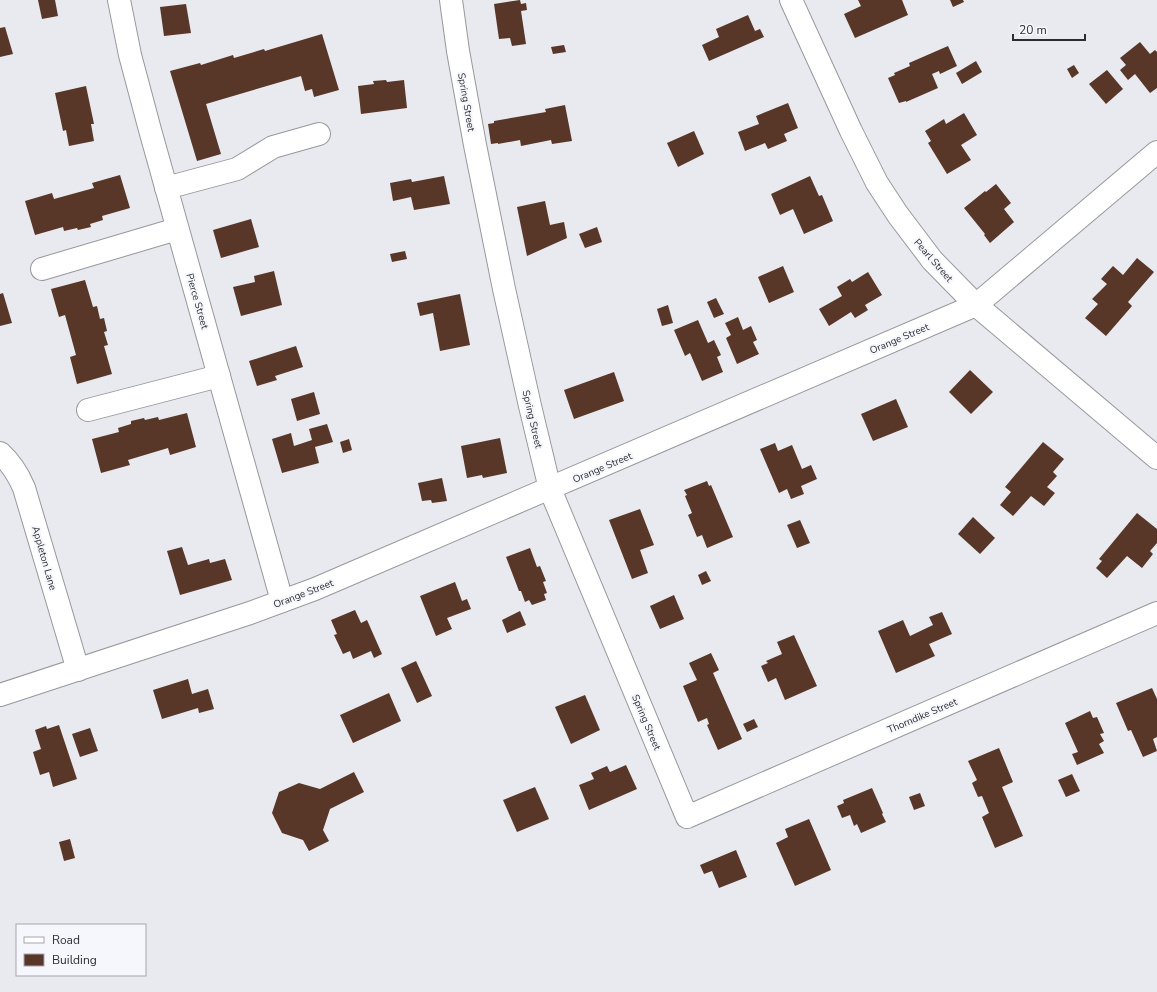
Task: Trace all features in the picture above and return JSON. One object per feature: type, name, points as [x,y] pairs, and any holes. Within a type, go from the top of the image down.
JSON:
[{"type":"street","name":"Pierce Street","points":[[119,0],[130,55],[177,229],[282,601]]},
{"type":"street","name":"Spring Street","points":[[451,0],[458,51],[504,289],[550,489],[687,817]]},
{"type":"street","name":"Pearl Street","points":[[791,0],[851,131],[881,188],[898,215],[932,260],[976,305],[1157,458]]},
{"type":"street","points":[[166,188],[237,169],[273,148],[319,134]]},
{"type":"street","name":"Orange Street","points":[[0,695],[315,589],[976,305],[1157,152]]},
{"type":"street","points":[[42,269],[177,229]]},
{"type":"street","points":[[88,410],[219,376]]},
{"type":"street","name":"Appleton Lane","points":[[0,453],[15,468],[24,488],[78,670]]},
{"type":"street","name":"Thorndike Street","points":[[687,817],[1157,614]]},
{"type":"building","points":[[38,0],[55,0],[58,16],[42,19]]},
{"type":"building","points":[[520,0],[521,4],[526,3],[527,10],[521,11],[526,44],[512,46],[510,38],[499,39],[494,4]]},
{"type":"building","points":[[858,0],[902,0],[908,15],[855,38],[844,14],[861,6]]},
{"type":"building","points":[[950,0],[963,0],[964,2],[953,7]]},
{"type":"building","points":[[186,4],[191,33],[164,36],[160,7]]},
{"type":"building","points":[[748,15],[755,31],[760,29],[764,37],[709,61],[702,45],[719,37],[716,29]]},
{"type":"building","points":[[5,27],[13,54],[0,57],[0,28]]},
{"type":"building","points":[[322,34],[339,90],[314,97],[312,89],[305,91],[301,76],[206,104],[221,154],[197,161],[170,71],[200,63],[201,65],[233,55],[234,58],[264,49],[265,51]]},
{"type":"building","points":[[1140,42],[1150,54],[1155,50],[1157,52],[1157,88],[1150,93],[1135,74],[1128,80],[1120,70],[1126,65],[1120,58]]},
{"type":"building","points":[[564,45],[566,52],[553,54],[551,47]]},
{"type":"building","points":[[948,46],[957,66],[940,74],[939,71],[932,74],[938,88],[906,102],[899,103],[888,78],[895,75],[894,73],[910,66],[909,63]]},
{"type":"building","points":[[976,61],[982,72],[962,84],[956,73]]},
{"type":"building","points":[[1074,65],[1079,73],[1072,78],[1067,69]]},
{"type":"building","points":[[1107,70],[1123,89],[1106,104],[1089,84]]},
{"type":"building","points":[[386,80],[387,82],[404,80],[407,108],[361,114],[358,86],[374,84],[373,81]]},
{"type":"building","points":[[86,86],[94,124],[91,124],[94,141],[69,146],[66,130],[63,131],[55,93]]},
{"type":"building","points":[[788,103],[798,128],[784,134],[787,141],[768,149],[765,143],[745,151],[738,132],[759,124],[756,116]]},
{"type":"building","points":[[565,105],[572,141],[552,144],[551,140],[521,146],[520,140],[491,144],[488,124],[494,123],[494,121],[546,112],[545,109]]},
{"type":"building","points":[[964,113],[977,135],[961,145],[971,160],[947,174],[928,143],[931,141],[925,131],[944,119],[946,124]]},
{"type":"building","points":[[694,131],[704,154],[678,167],[667,143]]},
{"type":"building","points":[[120,175],[130,208],[102,216],[103,220],[90,224],[91,227],[64,231],[63,227],[35,235],[25,201],[52,193],[54,199],[94,188],[92,183]]},
{"type":"building","points":[[444,176],[450,204],[414,210],[411,197],[393,201],[390,183],[411,179],[412,182]]},
{"type":"building","points":[[810,176],[819,196],[822,195],[833,221],[804,234],[793,209],[780,215],[771,194]]},
{"type":"building","points":[[996,184],[1011,203],[1004,209],[1014,222],[990,243],[984,235],[985,234],[964,208]]},
{"type":"building","points":[[545,201],[550,225],[564,222],[567,238],[527,256],[517,207]]},
{"type":"building","points":[[251,219],[259,247],[221,258],[213,230]]},
{"type":"building","points":[[597,227],[602,242],[585,248],[579,234]]},
{"type":"building","points":[[405,251],[407,259],[392,262],[390,254]]},
{"type":"building","points":[[1137,258],[1154,272],[1128,302],[1132,306],[1106,336],[1085,318],[1098,304],[1092,299],[1107,284],[1101,279],[1113,266],[1123,275]]},
{"type":"building","points":[[783,266],[794,292],[769,303],[758,277]]},
{"type":"building","points":[[274,271],[282,305],[241,316],[233,287],[255,282],[254,276]]},
{"type":"building","points":[[868,272],[882,295],[865,305],[868,310],[855,318],[851,312],[829,326],[819,309],[842,296],[837,287],[850,279],[852,282]]},
{"type":"building","points":[[85,280],[93,307],[97,306],[100,319],[104,318],[107,331],[104,332],[108,345],[104,346],[112,374],[77,384],[70,357],[76,355],[65,315],[59,317],[51,289]]},
{"type":"building","points":[[3,293],[12,323],[0,326],[0,294]]},
{"type":"building","points":[[460,294],[470,345],[440,351],[433,313],[420,316],[417,303]]},
{"type":"building","points":[[716,298],[724,314],[714,318],[707,302]]},
{"type":"building","points":[[668,305],[673,323],[662,326],[657,309]]},
{"type":"building","points":[[738,317],[743,330],[751,326],[757,340],[753,342],[759,354],[737,364],[726,338],[731,335],[725,323]]},
{"type":"building","points":[[698,320],[708,343],[714,340],[721,355],[717,357],[723,372],[702,381],[690,353],[685,356],[674,330]]},
{"type":"building","points":[[296,346],[303,367],[275,376],[277,380],[257,386],[249,361]]},
{"type":"building","points":[[970,370],[993,392],[971,414],[949,392]]},
{"type":"building","points":[[614,372],[624,401],[574,419],[564,390]]},
{"type":"building","points":[[314,392],[320,414],[297,421],[291,399]]},
{"type":"building","points":[[896,399],[908,427],[873,441],[861,414]]},
{"type":"building","points":[[187,413],[196,447],[170,455],[168,448],[128,460],[130,465],[101,473],[92,439],[119,432],[118,428],[131,424],[131,421],[158,417],[159,420]]},
{"type":"building","points":[[327,424],[333,442],[315,447],[319,463],[282,473],[272,439],[291,433],[294,446],[312,440],[309,429]]},
{"type":"building","points":[[500,438],[507,473],[483,478],[482,475],[467,478],[461,446]]},
{"type":"building","points":[[349,439],[352,450],[343,453],[340,442]]},
{"type":"building","points":[[1043,442],[1064,459],[1053,472],[1057,476],[1047,487],[1055,493],[1044,506],[1031,496],[1013,516],[1000,505],[1011,492],[1005,487]]},
{"type":"building","points":[[775,443],[778,451],[792,445],[802,469],[811,465],[817,479],[801,486],[804,494],[791,499],[787,489],[779,493],[760,449]]},
{"type":"building","points":[[442,478],[447,501],[432,503],[431,500],[422,501],[418,483]]},
{"type":"building","points":[[707,481],[709,486],[711,485],[733,537],[707,548],[702,535],[697,537],[688,515],[692,513],[684,490]]},
{"type":"building","points":[[640,509],[654,545],[640,550],[648,573],[632,579],[609,520]]},
{"type":"building","points":[[1137,513],[1157,529],[1157,543],[1150,551],[1153,554],[1142,568],[1127,556],[1107,578],[1096,568],[1102,561],[1099,559]]},
{"type":"building","points":[[973,517],[995,538],[980,554],[958,534]]},
{"type":"building","points":[[800,520],[810,543],[797,548],[787,525]]},
{"type":"building","points":[[182,547],[188,565],[209,559],[210,563],[225,559],[232,580],[180,595],[167,551]]},
{"type":"building","points":[[530,548],[537,567],[540,566],[546,581],[543,582],[547,593],[544,594],[546,600],[532,605],[529,600],[525,602],[521,591],[519,591],[506,557]]},
{"type":"building","points":[[706,571],[711,581],[702,585],[698,575]]},
{"type":"building","points":[[455,582],[462,601],[467,599],[471,609],[447,618],[452,629],[436,636],[420,596]]},
{"type":"building","points":[[674,595],[684,619],[660,629],[650,606]]},
{"type":"building","points":[[355,610],[361,623],[367,620],[382,654],[374,658],[371,651],[353,659],[350,651],[343,654],[334,635],[337,634],[331,620]]},
{"type":"building","points":[[520,611],[526,625],[507,633],[502,620]]},
{"type":"building","points":[[942,612],[952,634],[929,644],[935,656],[896,673],[878,631],[903,620],[910,636],[933,625],[929,617]]},
{"type":"building","points":[[794,635],[817,686],[785,700],[776,678],[768,682],[761,666],[768,663],[766,661],[782,654],[777,642]]},
{"type":"building","points":[[711,653],[719,670],[713,673],[742,739],[718,750],[707,725],[709,724],[707,718],[698,722],[683,686],[697,680],[689,663]]},
{"type":"building","points":[[416,661],[432,696],[417,703],[401,668]]},
{"type":"building","points":[[188,679],[192,694],[208,689],[214,709],[199,713],[198,708],[162,719],[153,690]]},
{"type":"building","points":[[1152,688],[1157,699],[1157,737],[1153,739],[1157,751],[1143,757],[1131,730],[1128,731],[1116,703]]},
{"type":"building","points":[[389,693],[401,721],[353,743],[340,715]]},
{"type":"building","points":[[585,695],[600,730],[571,744],[555,707]]},
{"type":"building","points":[[1090,711],[1093,718],[1097,717],[1104,733],[1100,734],[1104,741],[1099,744],[1104,753],[1077,765],[1072,754],[1078,752],[1065,723]]},
{"type":"building","points":[[754,719],[758,727],[747,732],[743,724]]},
{"type":"building","points":[[59,725],[77,779],[53,787],[49,772],[40,775],[33,752],[41,749],[35,730],[46,726],[47,729]]},
{"type":"building","points":[[90,728],[98,751],[80,757],[72,734]]},
{"type":"building","points":[[999,748],[1013,782],[1002,787],[1023,836],[995,848],[982,817],[989,813],[982,796],[978,797],[972,783],[977,780],[968,761]]},
{"type":"building","points":[[626,765],[637,789],[589,810],[579,785],[594,779],[591,773],[607,766],[610,772]]},
{"type":"building","points":[[354,772],[364,792],[330,809],[323,830],[329,841],[309,851],[303,840],[282,833],[272,813],[279,792],[299,783],[320,789]]},
{"type":"building","points":[[1072,774],[1080,791],[1066,797],[1058,780]]},
{"type":"building","points":[[535,787],[549,819],[517,832],[503,800]]},
{"type":"building","points":[[872,788],[886,822],[861,833],[857,824],[854,826],[850,815],[842,818],[837,806],[844,803],[843,800]]},
{"type":"building","points":[[920,793],[925,806],[914,810],[909,797]]},
{"type":"building","points":[[809,819],[831,870],[795,886],[776,843],[788,837],[785,829]]},
{"type":"building","points":[[70,839],[75,858],[64,861],[59,842]]},
{"type":"building","points":[[736,850],[747,877],[719,888],[712,871],[704,874],[700,865]]}]
